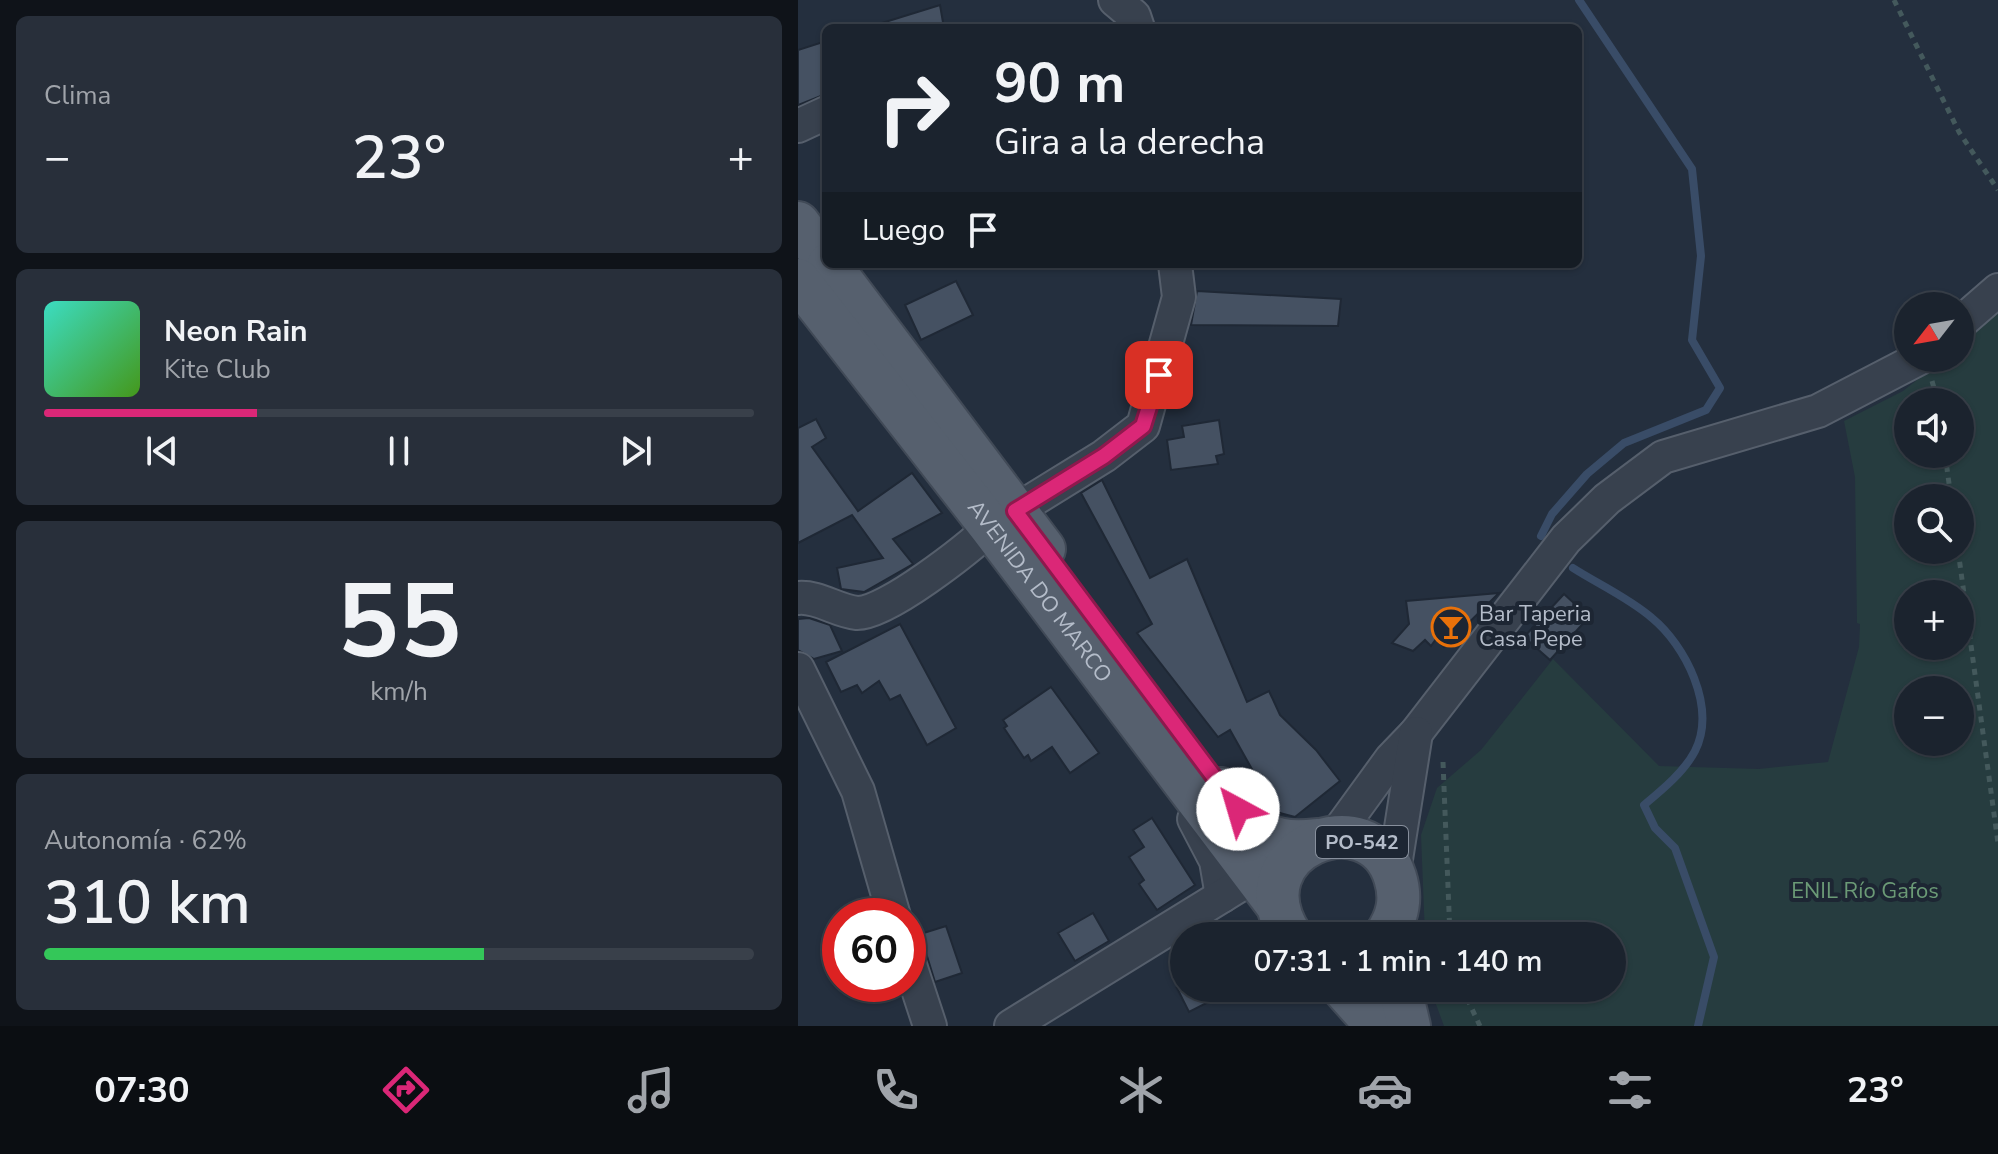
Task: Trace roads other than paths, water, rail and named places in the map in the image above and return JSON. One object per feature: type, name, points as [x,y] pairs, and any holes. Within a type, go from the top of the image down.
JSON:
[{"type":"main road","name":"AVENIDA DO MARCO","points":[[798,223],[822,255]]},
{"type":"main road","name":"AVENIDA DO MARCO","points":[[831,268],[996,524],[1268,894]]},
{"type":"main road","name":"AVENIDA DO MARCO","points":[[798,280],[887,396],[1254,828],[1271,840],[1289,844],[1268,894]]},
{"type":"main road","name":"PO-542","points":[[1268,894],[1370,845],[1384,857],[1394,872],[1399,897],[1393,922]]},
{"type":"main road","points":[[1356,1002],[1377,1026]]},
{"type":"main road","points":[[1403,1002],[1409,1026]]},
{"type":"street","points":[[1115,0],[1134,16],[1137,24]]},
{"type":"street","points":[[798,126],[822,115]]},
{"type":"street","points":[[798,598],[808,597],[859,613],[890,601],[996,524],[1104,456],[1143,426],[1179,297],[1175,268]]},
{"type":"street","points":[[1974,311],[1998,290]]},
{"type":"street","points":[[1011,1026],[1268,894],[1416,733],[1566,539],[1607,499],[1663,457],[1818,411],[1894,372]]},
{"type":"street","points":[[798,669],[858,791],[889,898]]},
{"type":"street","points":[[1394,872],[1416,733]]},
{"type":"street","points":[[922,1002],[930,1026]]},
{"type":"waterway","points":[[1541,536],[1552,514],[1587,474],[1624,443],[1706,410],[1720,388],[1692,340],[1701,256],[1692,169],[1579,0]]},
{"type":"waterway","points":[[1573,568],[1633,604],[1664,630],[1686,660],[1700,697],[1701,734],[1695,751],[1679,773],[1644,805],[1655,828],[1675,848],[1714,957],[1698,1026]]},
{"type":"place","name":"Bar Taperia Casa Pepe","points":[[1451,627]]},
{"type":"park label","name":"ENIL Río Gafos","points":[[1865,891]]}]
